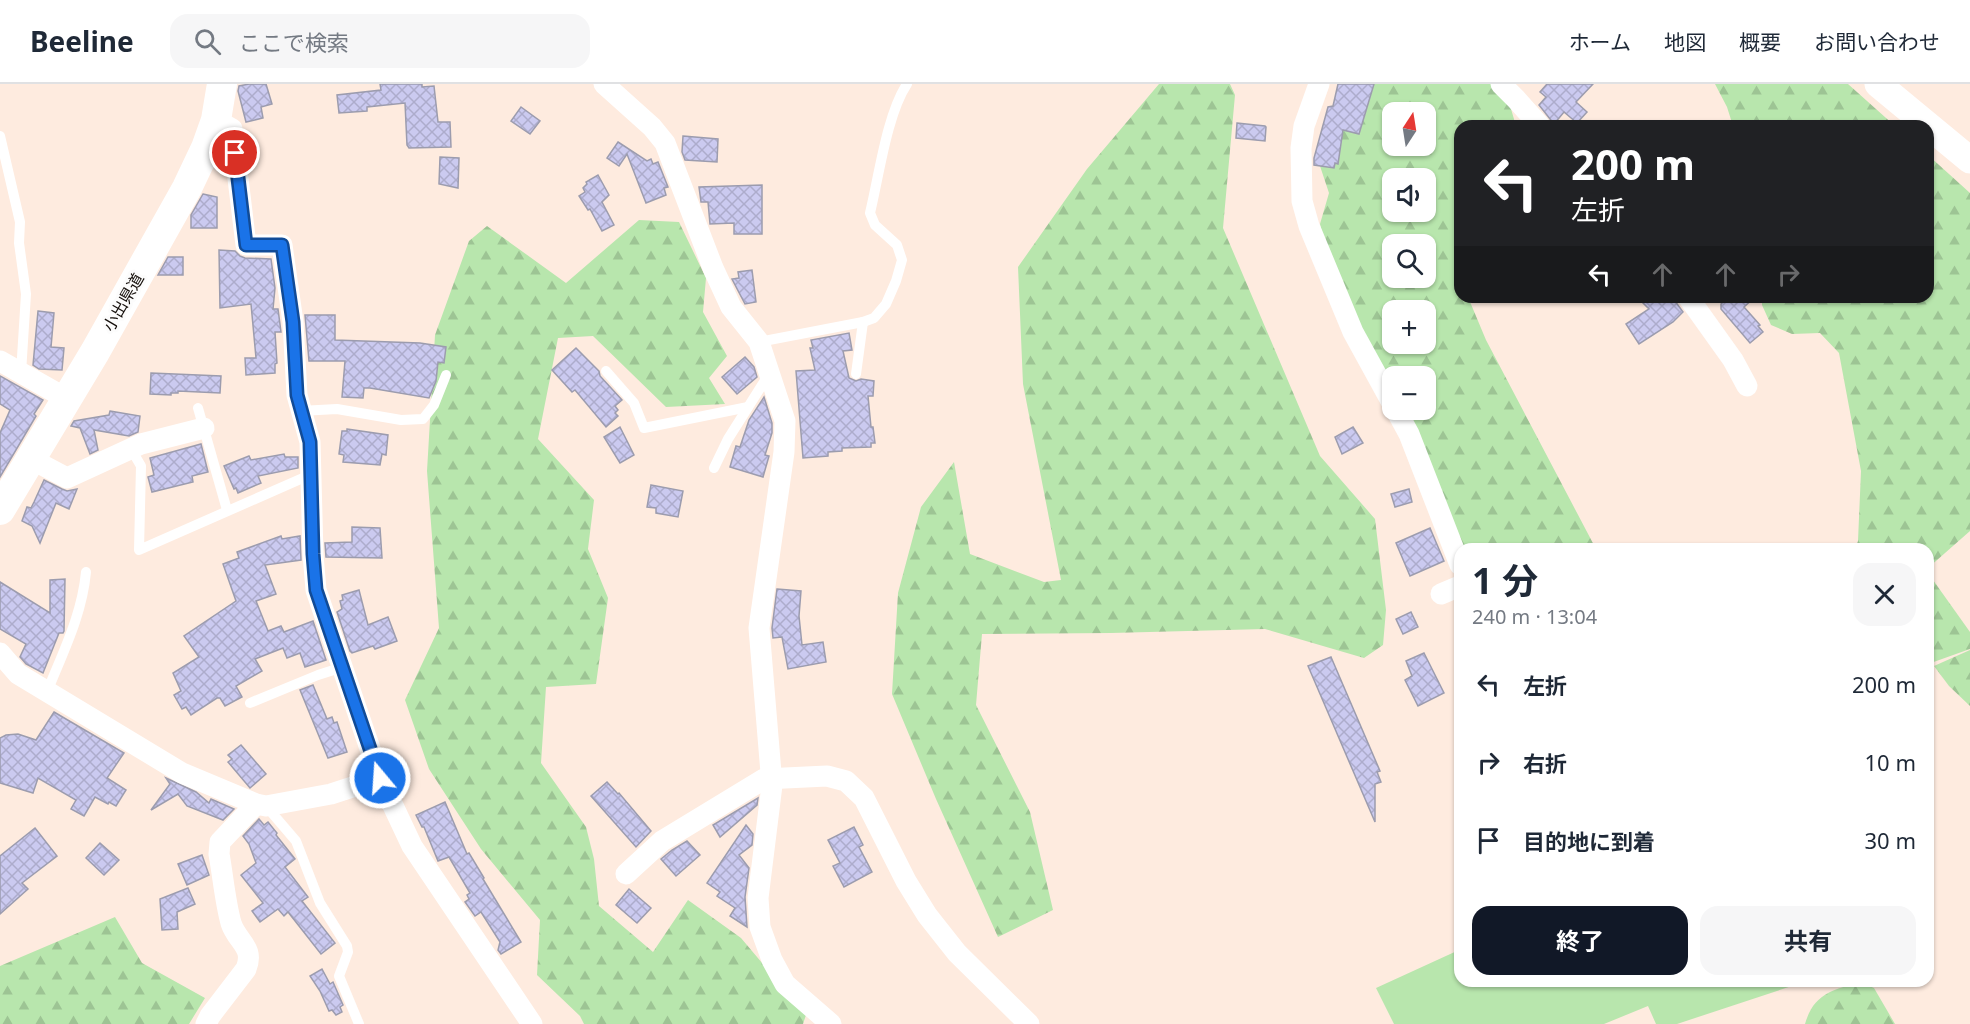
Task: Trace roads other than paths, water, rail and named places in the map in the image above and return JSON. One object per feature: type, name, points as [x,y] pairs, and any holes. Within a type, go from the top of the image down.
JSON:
[{"type":"main road","name":"小出県道","points":[[0,510],[67,399],[187,188],[216,120],[222,84]]},
{"type":"street","points":[[604,84],[652,127],[665,143],[713,268],[731,307],[759,342],[784,421],[784,452],[759,628],[772,785],[758,898],[760,927],[772,960],[785,984],[831,1024]]},
{"type":"street","points":[[1319,84],[1304,126],[1301,148],[1302,201],[1309,226],[1353,332],[1382,385]]},
{"type":"street","points":[[1501,84],[1535,120]]},
{"type":"street","points":[[1878,84],[1922,120]]},
{"type":"street","points":[[216,120],[232,129],[246,245],[282,245],[293,322],[297,395],[310,442],[316,590],[380,778],[412,846],[532,1024]]},
{"type":"street","points":[[1934,130],[1970,160]]},
{"type":"street","points":[[1692,303],[1733,360],[1747,386]]},
{"type":"street","points":[[0,361],[67,399]]},
{"type":"street","points":[[31,459],[67,478],[201,418]]},
{"type":"street","points":[[1401,420],[1454,550]]},
{"type":"street","points":[[0,654],[18,674],[182,773],[261,805],[331,794],[380,778]]},
{"type":"street","points":[[626,874],[662,841],[764,779],[827,776],[846,780],[864,798],[906,881],[927,915],[957,953],[1029,1024]]},
{"type":"street","points":[[206,1024],[246,969],[249,961],[249,953],[231,925],[219,854],[220,842],[261,805]]},
{"type":"lane","points":[[759,342],[863,322],[874,318],[886,304],[902,260],[897,245],[875,225],[870,213],[891,122],[907,84]]},
{"type":"lane","points":[[0,136],[20,222],[19,243],[26,294],[21,373]]},
{"type":"lane","points":[[856,374],[863,322]]},
{"type":"lane","points":[[606,371],[634,404],[644,428],[748,407]]},
{"type":"lane","points":[[714,468],[769,374]]},
{"type":"lane","points":[[300,411],[337,409],[401,420],[423,419],[434,405],[446,375]]},
{"type":"lane","points":[[201,418],[226,510]]},
{"type":"lane","points":[[131,448],[141,466],[139,550],[312,474]]},
{"type":"lane","points":[[47,692],[78,619],[86,572]]},
{"type":"lane","points":[[250,703],[343,667]]},
{"type":"lane","points":[[261,805],[296,842],[320,903],[347,946],[348,952],[339,975],[359,1024]]}]
